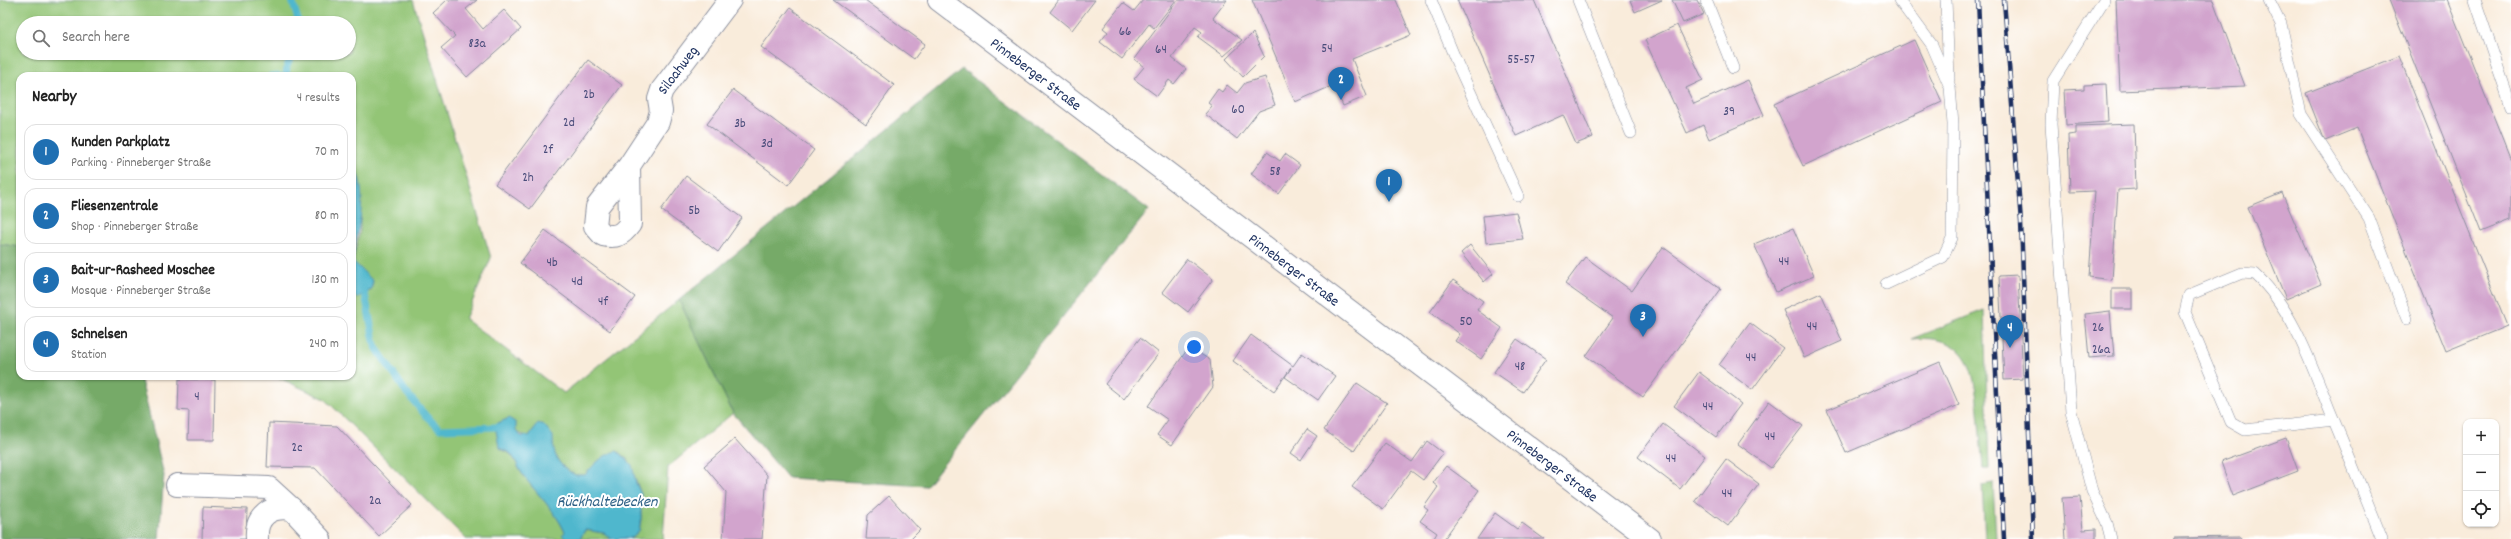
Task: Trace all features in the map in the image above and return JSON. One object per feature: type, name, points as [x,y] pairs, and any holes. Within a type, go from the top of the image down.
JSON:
[{"type":"main road","name":"Siloahweg","points":[[629,166],[658,122],[662,90],[730,0]]},
{"type":"main road","name":"Pinneberger Straße","points":[[939,0],[1650,539]]},
{"type":"main road","points":[[178,485],[269,488],[274,490],[320,539]]},
{"type":"main road","points":[[257,539],[257,526],[264,514],[274,508],[292,509]]},
{"type":"lane","points":[[1431,0],[1457,63],[1518,196]]},
{"type":"lane","points":[[1578,0],[1631,133]]},
{"type":"lane","points":[[1706,0],[1733,68]]},
{"type":"lane","points":[[1899,0],[1932,45],[1950,87]]},
{"type":"lane","points":[[1886,284],[1943,257],[1952,238],[1953,124],[1946,0]]},
{"type":"lane","points":[[2104,0],[2053,81],[2051,124],[2070,411],[2092,490],[2107,523],[2111,539]]},
{"type":"lane","points":[[2269,0],[2281,24],[2301,114],[2369,218],[2407,319]]},
{"type":"lane","points":[[2475,0],[2511,106]]},
{"type":"lane","points":[[2334,420],[2245,430],[2231,422],[2185,312],[2189,295],[2242,273],[2255,274],[2272,288],[2303,347],[2334,420],[2382,539]]},
{"type":"green space","points":[[0,0],[413,0],[491,258],[465,319],[564,393],[679,300],[733,413],[668,467],[663,539],[629,539],[639,531],[641,519],[641,494],[628,460],[617,451],[598,461],[585,475],[575,475],[556,458],[553,443],[538,424],[529,436],[517,433],[498,423],[496,430],[501,449],[512,456],[523,475],[551,509],[565,532],[562,535],[566,539],[466,539],[325,399],[284,380],[356,380],[356,297],[371,290],[373,281],[356,264],[356,248],[360,230],[360,180],[356,171],[356,72],[16,72],[16,246],[0,244]]},
{"type":"green space","points":[[962,69],[1149,210],[926,486],[788,478],[733,413],[679,300]]},
{"type":"green space","points":[[0,244],[16,246],[16,380],[141,380],[164,475],[159,539],[0,539]]},
{"type":"green space","points":[[1984,310],[1989,469],[1983,469],[1974,379],[1970,366],[1964,356],[1955,347],[1944,342],[1930,339],[1911,339]]},
{"type":"green space","points":[[1993,483],[1996,539],[1985,539],[1982,485]]},
{"type":"green space","points":[[585,530],[604,533],[611,539],[580,539]]},
{"type":"water","points":[[356,172],[362,192],[361,212],[356,240]]},
{"type":"water","points":[[356,264],[373,281],[371,290],[357,298]]},
{"type":"water","name":"Rückhaltebecken","points":[[509,418],[516,423],[516,430],[521,436],[529,436],[538,423],[544,425],[553,436],[554,449],[557,459],[564,467],[575,475],[585,475],[595,464],[608,454],[617,451],[632,465],[636,483],[641,494],[641,519],[639,531],[631,538],[611,539],[604,533],[585,530],[580,539],[566,539],[562,535],[565,532],[556,516],[523,475],[512,455],[499,447],[496,430],[498,423]]},
{"type":"building","points":[[447,0],[477,0],[466,9],[483,29],[504,10],[521,29],[467,77],[441,48],[455,36],[433,13]]},
{"type":"building","points":[[833,0],[865,0],[925,44],[914,59]]},
{"type":"building","points":[[1059,0],[1095,0],[1072,30],[1050,12]]},
{"type":"building","points":[[1143,0],[1176,0],[1154,28],[1149,24],[1122,59],[1100,42],[1108,32],[1103,28],[1123,3],[1134,11]]},
{"type":"building","points":[[1178,0],[1227,0],[1213,18],[1242,40],[1224,56],[1198,37],[1202,32],[1195,27],[1172,58],[1186,69],[1174,84],[1169,80],[1157,96],[1134,79],[1144,67],[1134,59]]},
{"type":"building","points":[[1252,0],[1396,0],[1411,35],[1352,59],[1367,96],[1343,106],[1334,85],[1295,102]]},
{"type":"building","points":[[1457,0],[1534,0],[1593,137],[1576,144],[1563,115],[1516,136]]},
{"type":"building","points":[[1630,0],[1662,0],[1635,12]]},
{"type":"building","points":[[1672,0],[1697,0],[1704,14],[1683,23]]},
{"type":"building","points":[[2116,0],[2213,0],[2245,86],[2120,91]]},
{"type":"building","points":[[2389,0],[2447,0],[2511,160],[2511,220],[2481,232]]},
{"type":"building","points":[[790,8],[894,85],[866,124],[761,47]]},
{"type":"building","points":[[1677,25],[1703,80],[1686,88],[1694,104],[1748,80],[1764,115],[1709,139],[1703,125],[1687,133],[1645,40]]},
{"type":"building","points":[[1253,33],[1264,56],[1243,77],[1226,59]]},
{"type":"building","points":[[1914,40],[1942,102],[1803,166],[1774,104]]},
{"type":"building","points":[[2399,56],[2507,326],[2446,351],[2357,128],[2325,141],[2306,93]]},
{"type":"building","points":[[588,60],[622,85],[530,209],[495,184]]},
{"type":"building","points":[[1265,77],[1275,105],[1259,111],[1237,139],[1205,114],[1212,106],[1208,103],[1218,89],[1222,92],[1227,85],[1237,93],[1245,83]]},
{"type":"building","points":[[2106,84],[2108,122],[2066,125],[2064,90],[2084,89],[2084,85]]},
{"type":"building","points":[[733,90],[814,150],[788,185],[707,124]]},
{"type":"building","points":[[2134,124],[2136,189],[2118,190],[2112,280],[2089,277],[2095,191],[2070,192],[2068,135],[2076,134],[2076,126]]},
{"type":"building","points":[[1267,152],[1280,161],[1285,154],[1300,165],[1279,194],[1251,174]]},
{"type":"building","points":[[686,176],[742,218],[718,252],[661,210]]},
{"type":"building","points":[[2282,193],[2321,284],[2286,299],[2248,207]]},
{"type":"building","points":[[1516,212],[1523,239],[1486,243],[1483,216]]},
{"type":"building","points":[[1793,228],[1814,276],[1776,292],[1754,244]]},
{"type":"building","points":[[545,230],[635,297],[610,331],[520,263]]},
{"type":"building","points":[[1470,245],[1493,274],[1484,282],[1461,253]]},
{"type":"building","points":[[1663,247],[1721,289],[1643,397],[1586,356],[1613,318],[1565,284],[1585,257],[1632,291]]},
{"type":"building","points":[[1187,259],[1213,279],[1188,312],[1162,292]]},
{"type":"building","points":[[2018,275],[2023,379],[2004,380],[1999,276]]},
{"type":"building","points":[[1453,280],[1483,301],[1477,310],[1502,328],[1481,359],[1455,341],[1460,334],[1430,312]]},
{"type":"building","points":[[2112,289],[2132,289],[2132,309],[2112,309]]},
{"type":"building","points":[[1821,293],[1842,341],[1804,358],[1783,310]]},
{"type":"building","points":[[2110,311],[2114,356],[2089,358],[2085,314]]},
{"type":"building","points":[[1750,323],[1783,348],[1752,390],[1719,365]]},
{"type":"building","points":[[1251,335],[1293,366],[1302,353],[1335,376],[1318,400],[1285,377],[1291,368],[1274,391],[1233,361]]},
{"type":"building","points":[[1140,338],[1159,353],[1124,399],[1105,384]]},
{"type":"building","points":[[1517,339],[1546,359],[1523,392],[1494,372]]},
{"type":"building","points":[[1189,347],[1210,360],[1213,387],[1172,445],[1157,435],[1168,420],[1148,406]]},
{"type":"building","points":[[1940,362],[1959,405],[1846,453],[1827,410]]},
{"type":"building","points":[[1699,372],[1741,404],[1716,437],[1674,406]]},
{"type":"building","points":[[179,380],[215,380],[214,440],[188,440],[189,411],[178,410]]},
{"type":"building","points":[[1357,383],[1387,403],[1354,451],[1324,430]]},
{"type":"building","points":[[1769,401],[1803,426],[1771,468],[1738,444]]},
{"type":"building","points":[[269,423],[337,426],[412,505],[379,536],[315,468],[267,467]]},
{"type":"building","points":[[1663,424],[1705,456],[1680,489],[1638,457]]},
{"type":"building","points":[[1307,429],[1317,436],[1301,460],[1291,453]]},
{"type":"building","points":[[2286,438],[2298,471],[2233,496],[2221,462]]},
{"type":"building","points":[[735,439],[767,475],[762,539],[723,539],[726,492],[704,466]]},
{"type":"building","points":[[1427,441],[1443,453],[1423,480],[1411,471],[1383,509],[1352,487],[1385,443],[1412,462]]},
{"type":"building","points":[[1726,459],[1759,484],[1728,526],[1695,501]]},
{"type":"building","points":[[1446,466],[1479,490],[1444,539],[1436,539],[1434,538],[1437,533],[1420,521],[1428,510],[1424,507],[1438,487],[1433,483]]},
{"type":"building","points":[[889,496],[920,530],[911,539],[866,539],[868,515]]},
{"type":"building","points":[[2080,497],[2083,530],[2096,529],[2096,539],[2065,539],[2062,498]]},
{"type":"building","points":[[203,507],[247,509],[246,539],[202,539]]},
{"type":"building","points":[[1495,513],[1517,529],[1522,523],[1544,539],[1477,539]]},
{"type":"building","points":[[2240,537],[2241,539],[2173,539],[2173,538]]},
{"type":"waterway","points":[[292,0],[297,16]]},
{"type":"waterway","points":[[286,72],[290,60]]},
{"type":"waterway","points":[[356,277],[365,294],[375,346],[406,392],[426,416],[440,429],[497,427]]},
{"type":"railway","points":[[1978,0],[2004,539]]},
{"type":"railway","points":[[2004,0],[2021,222],[2033,539]]},
{"type":"place","name":"Fliesenzentrale","points":[[1341,100]]},
{"type":"place","name":"Kunden Parkplatz","points":[[1389,202]]},
{"type":"place","name":"Bait-ur-Rasheed Moschee","points":[[1643,337]]},
{"type":"place","name":"Schnelsen","points":[[2010,348]]}]
